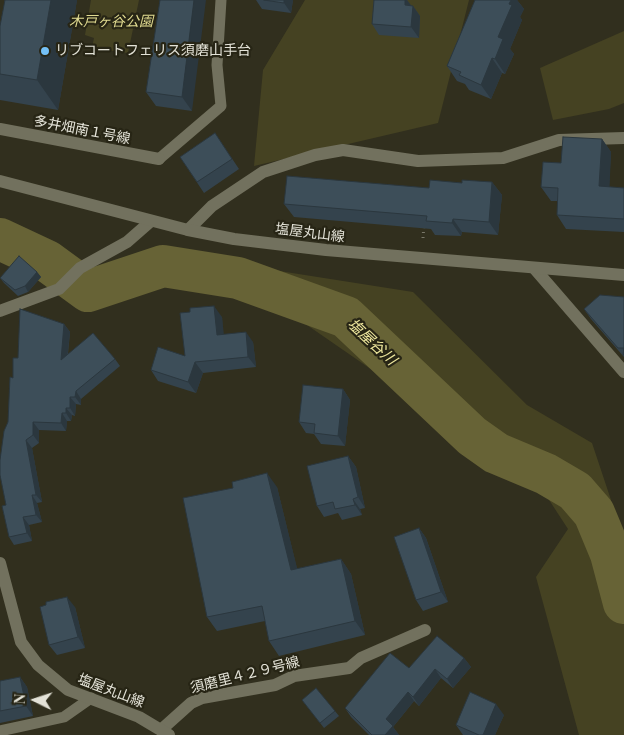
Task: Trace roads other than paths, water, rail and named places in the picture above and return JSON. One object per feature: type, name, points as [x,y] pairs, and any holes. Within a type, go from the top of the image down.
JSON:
[{"type":"street","name":"多井畑南１号線","points":[[0,129],[159,159]]},
{"type":"street","points":[[188,230],[212,206],[263,172],[315,155],[343,150],[418,161],[503,158],[559,140],[624,138]]},
{"type":"street","name":"塩屋丸山線","points":[[0,181],[188,230],[326,250],[624,275]]},
{"type":"street","points":[[0,311],[59,289],[80,268],[128,242],[151,221]]},
{"type":"street","points":[[534,268],[624,372]]},
{"type":"street","name":"塩屋丸山線","points":[[0,563],[21,642],[38,665],[68,690],[91,698],[166,732]]},
{"type":"street","name":"須磨里４２９号線","points":[[166,732],[191,702],[275,686],[294,676],[349,668],[361,658],[424,630]]},
{"type":"lane","points":[[159,159],[221,106],[218,66],[221,0]]},
{"type":"lane","points":[[0,731],[64,717],[91,698]]},
{"type":"waterway","name":"塩屋谷川","points":[[0,239],[47,261],[88,291],[163,266],[238,278],[346,317],[472,436],[496,453],[546,474],[575,491],[594,513],[611,554],[624,603]]},
{"type":"place","name":"リブコートフェリス須磨山手台","points":[[45,51]]},
{"type":"park label","name":"木戸ヶ谷公園","points":[[111,22]]}]
